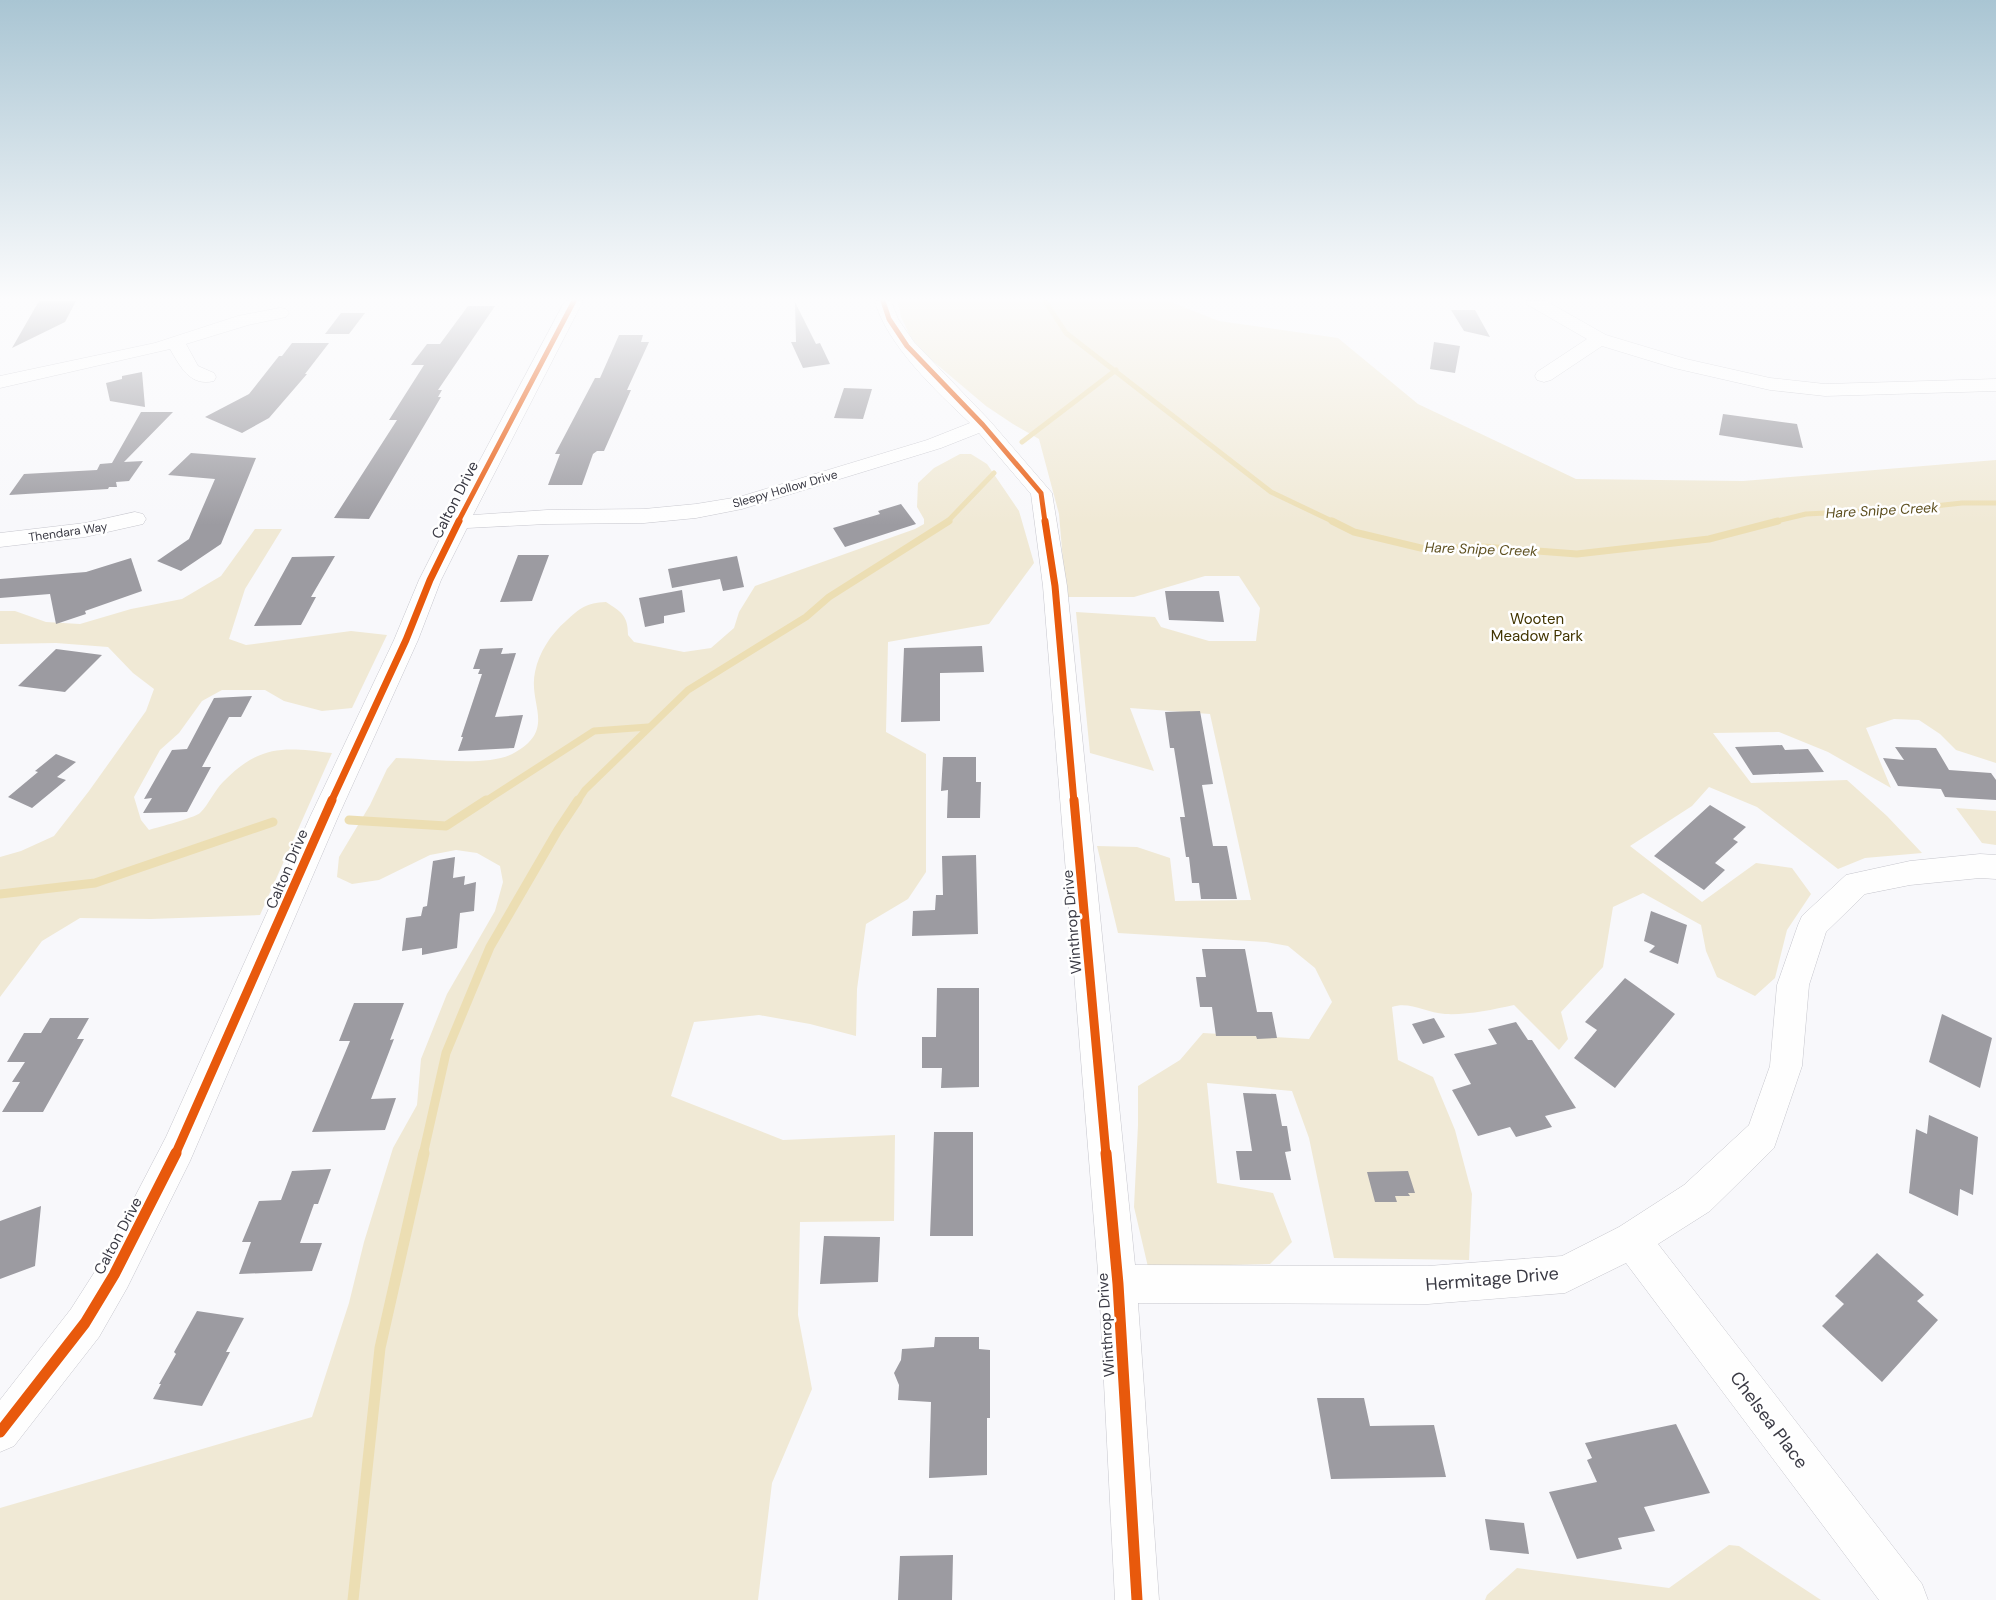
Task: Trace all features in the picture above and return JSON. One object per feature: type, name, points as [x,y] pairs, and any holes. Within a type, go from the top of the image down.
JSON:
[{"type":"street","points":[[0,382],[29,376]]},
{"type":"street","name":"Calton Drive","points":[[0,1432],[85,1323],[114,1275],[157,1192],[178,1149],[324,817],[406,640],[430,580],[460,522],[480,477],[534,376]]},
{"type":"street","name":"Winthrop Drive","points":[[934,376],[956,400],[983,425],[1041,493],[1056,586],[1118,1284],[1137,1600]]},
{"type":"street","points":[[1733,376],[1770,384],[1825,390],[1996,385]]},
{"type":"street","name":"Sleepy Hollow Drive","points":[[460,522],[547,517],[644,516],[696,511],[742,503],[934,444],[983,425]]},
{"type":"street","name":"Thendara Way","points":[[0,540],[88,530],[135,519]]},
{"type":"street","name":"Hermitage Drive","points":[[1118,1284],[1428,1285],[1565,1274],[1632,1240],[1697,1198],[1762,1136],[1786,1066],[1793,985],[1813,925],[1856,884],[1910,873],[1980,866],[1996,867]]},
{"type":"street","name":"Chelsea Place","points":[[1632,1240],[1906,1600]]},
{"type":"green space","name":"Wooten Meadow Park","points":[[950,376],[1384,376],[1418,404],[1576,479],[1743,481],[1996,460],[1996,763],[1956,750],[1940,734],[1919,720],[1894,719],[1866,728],[1891,788],[1828,752],[1779,732],[1713,733],[1751,783],[1847,780],[1887,816],[1922,853],[1865,858],[1838,869],[1757,807],[1709,787],[1692,806],[1630,846],[1702,902],[1756,863],[1792,868],[1811,894],[1787,930],[1775,978],[1755,996],[1717,977],[1706,951],[1701,925],[1643,893],[1613,907],[1603,967],[1561,1012],[1568,1039],[1559,1050],[1514,1005],[1462,1014],[1438,1013],[1405,1005],[1392,1007],[1398,1060],[1433,1077],[1455,1130],[1472,1194],[1469,1260],[1334,1258],[1309,1138],[1292,1091],[1207,1083],[1217,1183],[1273,1193],[1292,1242],[1270,1264],[1148,1267],[1134,1207],[1138,1086],[1180,1060],[1203,1033],[1309,1039],[1332,1002],[1315,968],[1288,946],[1266,942],[1118,933],[1097,846],[1137,847],[1170,858],[1175,901],[1251,900],[1210,714],[1130,708],[1154,771],[1090,753],[1076,612],[1155,617],[1161,627],[1209,641],[1256,641],[1260,608],[1239,576],[1205,576],[1134,597],[1066,597],[1059,514],[1039,439],[986,406]]},
{"type":"green space","points":[[960,454],[971,454],[987,464],[1019,511],[1034,563],[989,624],[888,642],[886,732],[926,754],[926,872],[908,899],[866,924],[857,989],[856,1036],[810,1024],[759,1015],[694,1022],[671,1096],[783,1140],[895,1135],[894,1221],[800,1222],[798,1315],[812,1389],[772,1483],[758,1600],[0,1600],[0,1508],[312,1417],[349,1303],[364,1242],[393,1148],[417,1105],[421,1059],[447,994],[495,911],[503,882],[500,866],[477,853],[456,850],[430,855],[379,880],[352,884],[337,877],[339,857],[370,805],[387,769],[396,758],[457,761],[489,760],[503,758],[527,744],[538,726],[534,684],[539,657],[546,644],[561,626],[575,613],[588,605],[606,602],[620,612],[627,623],[628,635],[634,642],[684,652],[711,648],[734,628],[739,612],[755,586],[915,529],[924,524],[924,519],[917,507],[918,483],[934,468]]},
{"type":"green space","points":[[255,529],[282,529],[245,589],[229,639],[246,645],[351,631],[387,635],[352,708],[322,711],[284,701],[265,690],[222,690],[202,701],[179,733],[160,750],[134,797],[141,820],[149,830],[184,820],[200,813],[223,782],[236,770],[261,755],[273,751],[286,750],[332,753],[260,915],[151,919],[80,918],[42,941],[0,997],[0,857],[21,851],[54,836],[89,791],[146,711],[154,689],[133,673],[108,647],[56,643],[0,644],[0,611],[15,611],[46,622],[80,624],[131,609],[182,599],[221,576]]},
{"type":"green space","points":[[1956,808],[1996,811],[1996,845],[1982,843]]},
{"type":"green space","points":[[1729,1545],[1739,1546],[1821,1600],[1485,1600],[1487,1595],[1517,1568],[1669,1588]]},
{"type":"building","points":[[122,376],[142,376],[145,407],[110,401],[106,383],[122,379]]},
{"type":"building","points":[[263,376],[306,376],[269,418],[242,433],[205,417],[249,394]]},
{"type":"building","points":[[417,376],[448,376],[438,390],[442,390],[438,397],[441,397],[369,519],[334,518],[397,420],[389,420]]},
{"type":"building","points":[[601,376],[634,376],[627,390],[631,390],[604,451],[597,451],[593,454],[582,485],[548,485],[560,454],[555,454],[595,378],[600,378]]},
{"type":"building","points":[[844,388],[872,389],[863,419],[834,418]]},
{"type":"building","points":[[141,412],[173,412],[124,462],[143,461],[129,481],[116,482],[117,487],[109,487],[108,489],[9,495],[24,474],[97,470],[100,464],[112,463]]},
{"type":"building","points":[[1723,414],[1797,424],[1803,448],[1719,435]]},
{"type":"building","points":[[191,453],[256,458],[221,544],[181,571],[157,561],[189,539],[215,479],[168,475]]},
{"type":"building","points":[[901,504],[916,524],[845,547],[833,528],[880,514],[878,511]]},
{"type":"building","points":[[518,555],[549,555],[532,601],[500,602]]},
{"type":"building","points":[[335,556],[311,597],[316,597],[301,625],[254,626],[292,557]]},
{"type":"building","points":[[737,556],[744,587],[723,591],[720,579],[672,588],[668,569]]},
{"type":"building","points":[[131,558],[142,591],[85,611],[86,614],[56,624],[50,594],[0,598],[0,579],[86,572]]},
{"type":"building","points":[[682,590],[685,612],[664,616],[664,623],[645,627],[639,598]]},
{"type":"building","points":[[1165,591],[1219,591],[1224,622],[1169,620]]},
{"type":"building","points":[[982,646],[984,672],[940,673],[940,721],[901,722],[904,648]]},
{"type":"building","points":[[503,648],[501,654],[516,653],[495,717],[523,715],[514,748],[458,751],[482,674],[478,674],[480,669],[473,669],[480,649]]},
{"type":"building","points":[[56,649],[102,655],[65,692],[18,686]]},
{"type":"building","points":[[252,696],[241,717],[229,717],[202,767],[211,767],[187,812],[143,813],[152,798],[144,799],[172,750],[187,749],[214,698]]},
{"type":"building","points":[[1200,711],[1213,784],[1202,785],[1213,846],[1227,846],[1237,899],[1201,899],[1199,883],[1192,883],[1189,857],[1186,857],[1180,817],[1185,817],[1174,748],[1170,748],[1165,712]]},
{"type":"building","points":[[1782,745],[1785,750],[1808,749],[1824,772],[1753,775],[1735,747]]},
{"type":"building","points":[[1895,747],[1936,748],[1949,770],[1991,773],[1996,780],[1996,800],[1945,797],[1941,789],[1898,786],[1883,758],[1904,760]]},
{"type":"building","points":[[56,754],[76,762],[57,777],[66,780],[32,808],[8,797],[38,772],[35,771]]},
{"type":"building","points":[[943,757],[976,757],[976,782],[981,782],[980,818],[947,818],[948,790],[941,791]]},
{"type":"building","points":[[1710,805],[1746,827],[1733,839],[1738,842],[1715,863],[1725,870],[1704,890],[1654,856]]},
{"type":"building","points":[[976,855],[978,934],[912,936],[913,911],[935,910],[936,895],[943,895],[942,856]]},
{"type":"building","points":[[455,857],[453,878],[465,876],[464,885],[476,882],[474,911],[460,913],[457,948],[422,955],[422,948],[402,951],[406,918],[421,916],[423,907],[427,906],[433,861]]},
{"type":"building","points":[[1651,911],[1687,925],[1678,964],[1649,952],[1655,946],[1644,941]]},
{"type":"building","points":[[1202,949],[1245,949],[1257,1012],[1272,1012],[1277,1038],[1257,1039],[1256,1036],[1216,1036],[1212,1007],[1200,1007],[1196,977],[1206,977]]},
{"type":"building","points":[[1625,978],[1675,1014],[1615,1088],[1574,1058],[1597,1030],[1585,1022]]},
{"type":"building","points":[[937,988],[979,988],[979,1087],[941,1088],[942,1068],[922,1068],[922,1037],[936,1037]]},
{"type":"building","points":[[354,1003],[404,1003],[390,1040],[394,1039],[371,1099],[396,1098],[385,1130],[312,1132],[350,1041],[339,1041]]},
{"type":"building","points":[[1942,1014],[1992,1038],[1980,1088],[1929,1062]]},
{"type":"building","points":[[50,1018],[89,1018],[77,1039],[84,1039],[43,1112],[2,1112],[20,1082],[12,1082],[25,1062],[7,1062],[24,1033],[41,1033]]},
{"type":"building","points":[[1434,1018],[1445,1037],[1423,1044],[1412,1024]]},
{"type":"building","points":[[1516,1022],[1528,1040],[1532,1040],[1576,1108],[1545,1116],[1552,1127],[1516,1137],[1510,1127],[1478,1136],[1452,1090],[1471,1084],[1454,1054],[1497,1044],[1488,1029]]},
{"type":"building","points":[[1243,1093],[1276,1094],[1282,1126],[1287,1126],[1291,1151],[1285,1152],[1291,1180],[1240,1180],[1236,1151],[1252,1151]]},
{"type":"building","points":[[1929,1115],[1978,1137],[1973,1195],[1960,1189],[1958,1216],[1909,1193],[1916,1129],[1927,1134]]},
{"type":"building","points":[[934,1132],[973,1132],[973,1236],[930,1236]]},
{"type":"building","points":[[331,1169],[318,1204],[314,1204],[300,1243],[322,1243],[312,1271],[239,1274],[251,1242],[242,1242],[259,1201],[281,1200],[292,1171]]},
{"type":"building","points":[[1408,1171],[1415,1193],[1408,1193],[1410,1196],[1395,1196],[1397,1202],[1375,1202],[1367,1172]]},
{"type":"building","points":[[41,1206],[35,1266],[0,1279],[0,1221]]},
{"type":"building","points":[[824,1236],[880,1237],[878,1282],[820,1284]]},
{"type":"building","points":[[1877,1253],[1924,1295],[1917,1301],[1938,1320],[1882,1382],[1822,1326],[1844,1304],[1835,1296]]},
{"type":"building","points":[[197,1311],[244,1318],[226,1352],[230,1352],[202,1406],[153,1399],[176,1354],[174,1352]]},
{"type":"building","points":[[935,1337],[979,1337],[979,1349],[990,1350],[990,1418],[987,1418],[987,1475],[929,1478],[931,1402],[898,1400],[899,1385],[894,1373],[901,1360],[902,1349],[934,1347]]},
{"type":"building","points":[[1317,1398],[1364,1398],[1370,1426],[1434,1425],[1446,1477],[1331,1479]]},
{"type":"building","points":[[1676,1424],[1710,1493],[1644,1507],[1655,1531],[1618,1538],[1622,1549],[1577,1559],[1549,1492],[1597,1482],[1587,1460],[1592,1458],[1585,1443]]},
{"type":"building","points":[[1485,1519],[1524,1523],[1529,1554],[1490,1550]]},
{"type":"building","points":[[953,1555],[952,1600],[898,1600],[900,1556]]},
{"type":"waterway","points":[[1022,442],[1109,376]]},
{"type":"waterway","name":"Hare Snipe Creek","points":[[1121,376],[1271,492],[1334,522]]},
{"type":"waterway","points":[[947,522],[994,473]]},
{"type":"waterway","name":"Hare Snipe Creek","points":[[1773,522],[1806,514],[1907,509],[1962,503],[1996,503]]},
{"type":"waterway","points":[[577,802],[585,790],[688,690],[806,617],[829,597],[949,521]]},
{"type":"waterway","name":"Hare Snipe Creek","points":[[1334,522],[1354,532],[1425,549],[1483,547],[1577,554],[1709,539],[1778,521]]},
{"type":"waterway","points":[[484,802],[594,731],[648,727]]},
{"type":"waterway","points":[[349,820],[446,826],[486,800]]},
{"type":"waterway","points":[[423,1155],[446,1053],[490,947],[558,830],[578,800]]},
{"type":"waterway","points":[[0,894],[95,883],[273,822]]},
{"type":"waterway","points":[[353,1600],[380,1348],[424,1153]]},
{"type":"cycle path","points":[[0,1432],[85,1323],[114,1275],[178,1149],[324,817],[406,640],[430,580],[481,477],[535,376]]},
{"type":"cycle path","points":[[935,376],[983,425],[1041,493],[1055,586],[1118,1284],[1137,1600]]}]
